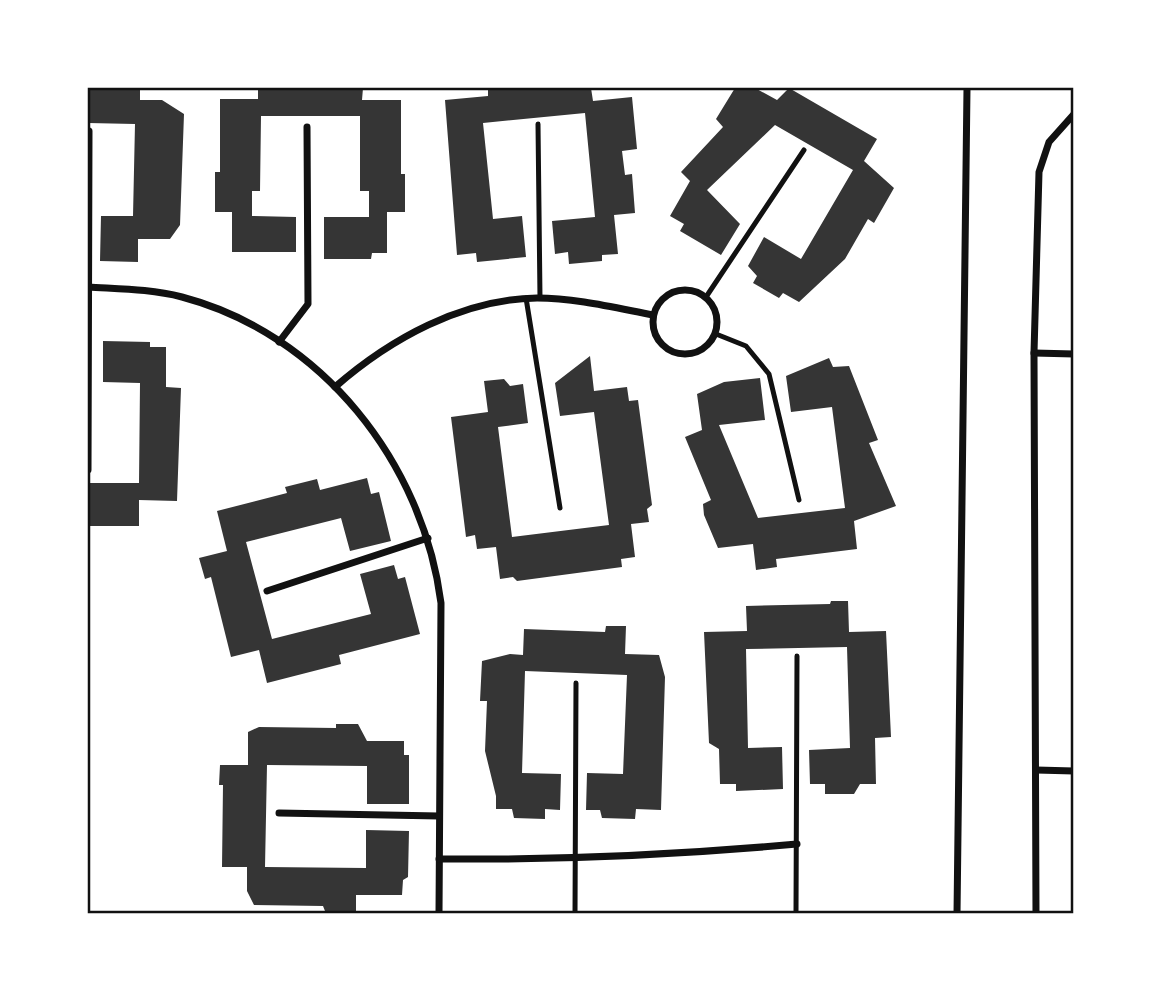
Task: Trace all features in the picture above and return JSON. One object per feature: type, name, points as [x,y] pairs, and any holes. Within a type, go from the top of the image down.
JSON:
[{"type":"street","points":[[957,914],[967,88]]},
{"type":"street","points":[[1037,914],[1034,353],[1039,172],[1049,142],[1073,114]]},
{"type":"street","points":[[279,342],[308,304],[307,127]]},
{"type":"street","points":[[88,470],[89,131]]},
{"type":"street","points":[[88,287],[147,289],[182,297],[246,322],[279,342],[335,387],[368,423],[396,464],[428,538],[441,603],[439,914]]},
{"type":"street","points":[[685,289],[706,297],[717,314],[716,334],[702,350],[681,354],[662,345],[656,336],[653,315],[665,297],[685,289]]},
{"type":"street","points":[[335,387],[395,342],[437,321],[481,306],[540,298],[653,315]]},
{"type":"street","points":[[1034,353],[1073,354]]},
{"type":"street","points":[[267,591],[428,538]]},
{"type":"street","points":[[1036,770],[1073,771]]},
{"type":"street","points":[[279,814],[439,816]]},
{"type":"street","points":[[439,859],[668,855],[797,844]]},
{"type":"lane","points":[[538,124],[540,298]]},
{"type":"lane","points":[[706,297],[804,150]]},
{"type":"lane","points":[[526,298],[560,508]]},
{"type":"lane","points":[[716,334],[746,346],[769,374],[799,500]]},
{"type":"lane","points":[[796,914],[797,656]]},
{"type":"lane","points":[[575,914],[576,683]]},
{"type":"building","points":[[88,88],[140,88],[140,100],[162,100],[184,114],[180,225],[170,239],[138,239],[138,262],[100,261],[101,216],[133,216],[135,124],[88,123]]},
{"type":"building","points":[[258,88],[363,88],[362,100],[401,100],[401,174],[405,174],[405,212],[387,212],[387,253],[372,253],[371,259],[324,259],[324,217],[369,217],[369,191],[360,191],[360,116],[261,116],[260,191],[252,191],[252,216],[296,217],[296,252],[232,252],[232,212],[215,212],[215,172],[220,172],[220,99],[258,99]]},
{"type":"building","points":[[591,88],[593,101],[632,97],[637,149],[622,151],[625,175],[632,174],[635,213],[614,215],[618,254],[602,255],[602,261],[569,264],[568,252],[555,254],[552,221],[595,217],[585,113],[483,123],[493,219],[522,216],[526,257],[477,262],[476,253],[457,255],[445,100],[488,96],[488,89]]},
{"type":"building","points":[[735,88],[755,88],[777,100],[789,88],[877,139],[864,161],[894,188],[874,223],[868,219],[845,259],[799,302],[783,293],[779,298],[753,283],[757,276],[748,266],[764,237],[801,259],[853,170],[775,125],[707,190],[740,224],[721,255],[680,231],[684,224],[670,216],[690,181],[681,172],[723,127],[716,119]]},
{"type":"building","points":[[103,341],[150,342],[150,347],[166,347],[166,387],[181,388],[177,501],[139,500],[139,526],[88,526],[88,483],[139,483],[140,383],[103,382]]},
{"type":"building","points":[[590,356],[594,391],[627,387],[629,401],[638,400],[652,505],[647,509],[649,522],[631,524],[635,557],[621,559],[622,567],[517,581],[513,577],[500,579],[496,547],[477,549],[475,535],[466,537],[451,417],[488,412],[484,381],[504,379],[510,386],[523,384],[528,423],[498,427],[512,537],[609,525],[594,412],[560,416],[555,383]]},
{"type":"building","points":[[829,358],[833,367],[849,366],[878,440],[869,443],[896,506],[854,521],[857,549],[776,559],[777,567],[756,570],[753,544],[718,548],[704,515],[703,504],[711,500],[685,437],[702,430],[697,394],[724,382],[760,378],[765,420],[719,425],[758,518],[845,508],[832,407],[791,412],[786,376]]},
{"type":"building","points":[[367,478],[371,494],[379,492],[391,541],[350,551],[341,518],[246,542],[272,639],[371,614],[360,574],[394,565],[398,579],[405,577],[420,634],[339,655],[341,664],[267,683],[259,650],[231,657],[211,577],[205,579],[199,558],[227,551],[217,511],[287,493],[285,487],[317,479],[320,490]]},
{"type":"building","points":[[831,601],[848,601],[849,632],[886,631],[891,737],[875,738],[876,784],[860,784],[854,794],[825,794],[825,784],[810,784],[809,750],[850,748],[847,647],[746,649],[748,748],[782,747],[783,789],[736,791],[736,784],[720,784],[719,749],[709,743],[704,632],[747,631],[746,606],[830,604]]},
{"type":"building","points":[[606,626],[626,626],[625,654],[659,655],[665,677],[661,810],[636,809],[635,819],[602,818],[600,810],[586,810],[587,773],[623,774],[627,675],[525,671],[522,773],[561,774],[560,810],[545,809],[545,819],[514,818],[512,809],[496,809],[496,796],[485,751],[487,701],[480,701],[482,661],[510,654],[523,655],[524,629],[605,632]]},
{"type":"building","points":[[336,724],[358,724],[367,741],[404,741],[404,755],[409,755],[409,804],[367,804],[367,766],[267,765],[265,867],[366,868],[366,830],[409,831],[408,877],[403,880],[402,895],[356,895],[356,911],[325,911],[323,906],[254,905],[247,891],[247,867],[222,867],[223,785],[219,785],[220,765],[248,765],[248,732],[259,727],[336,728]]}]
